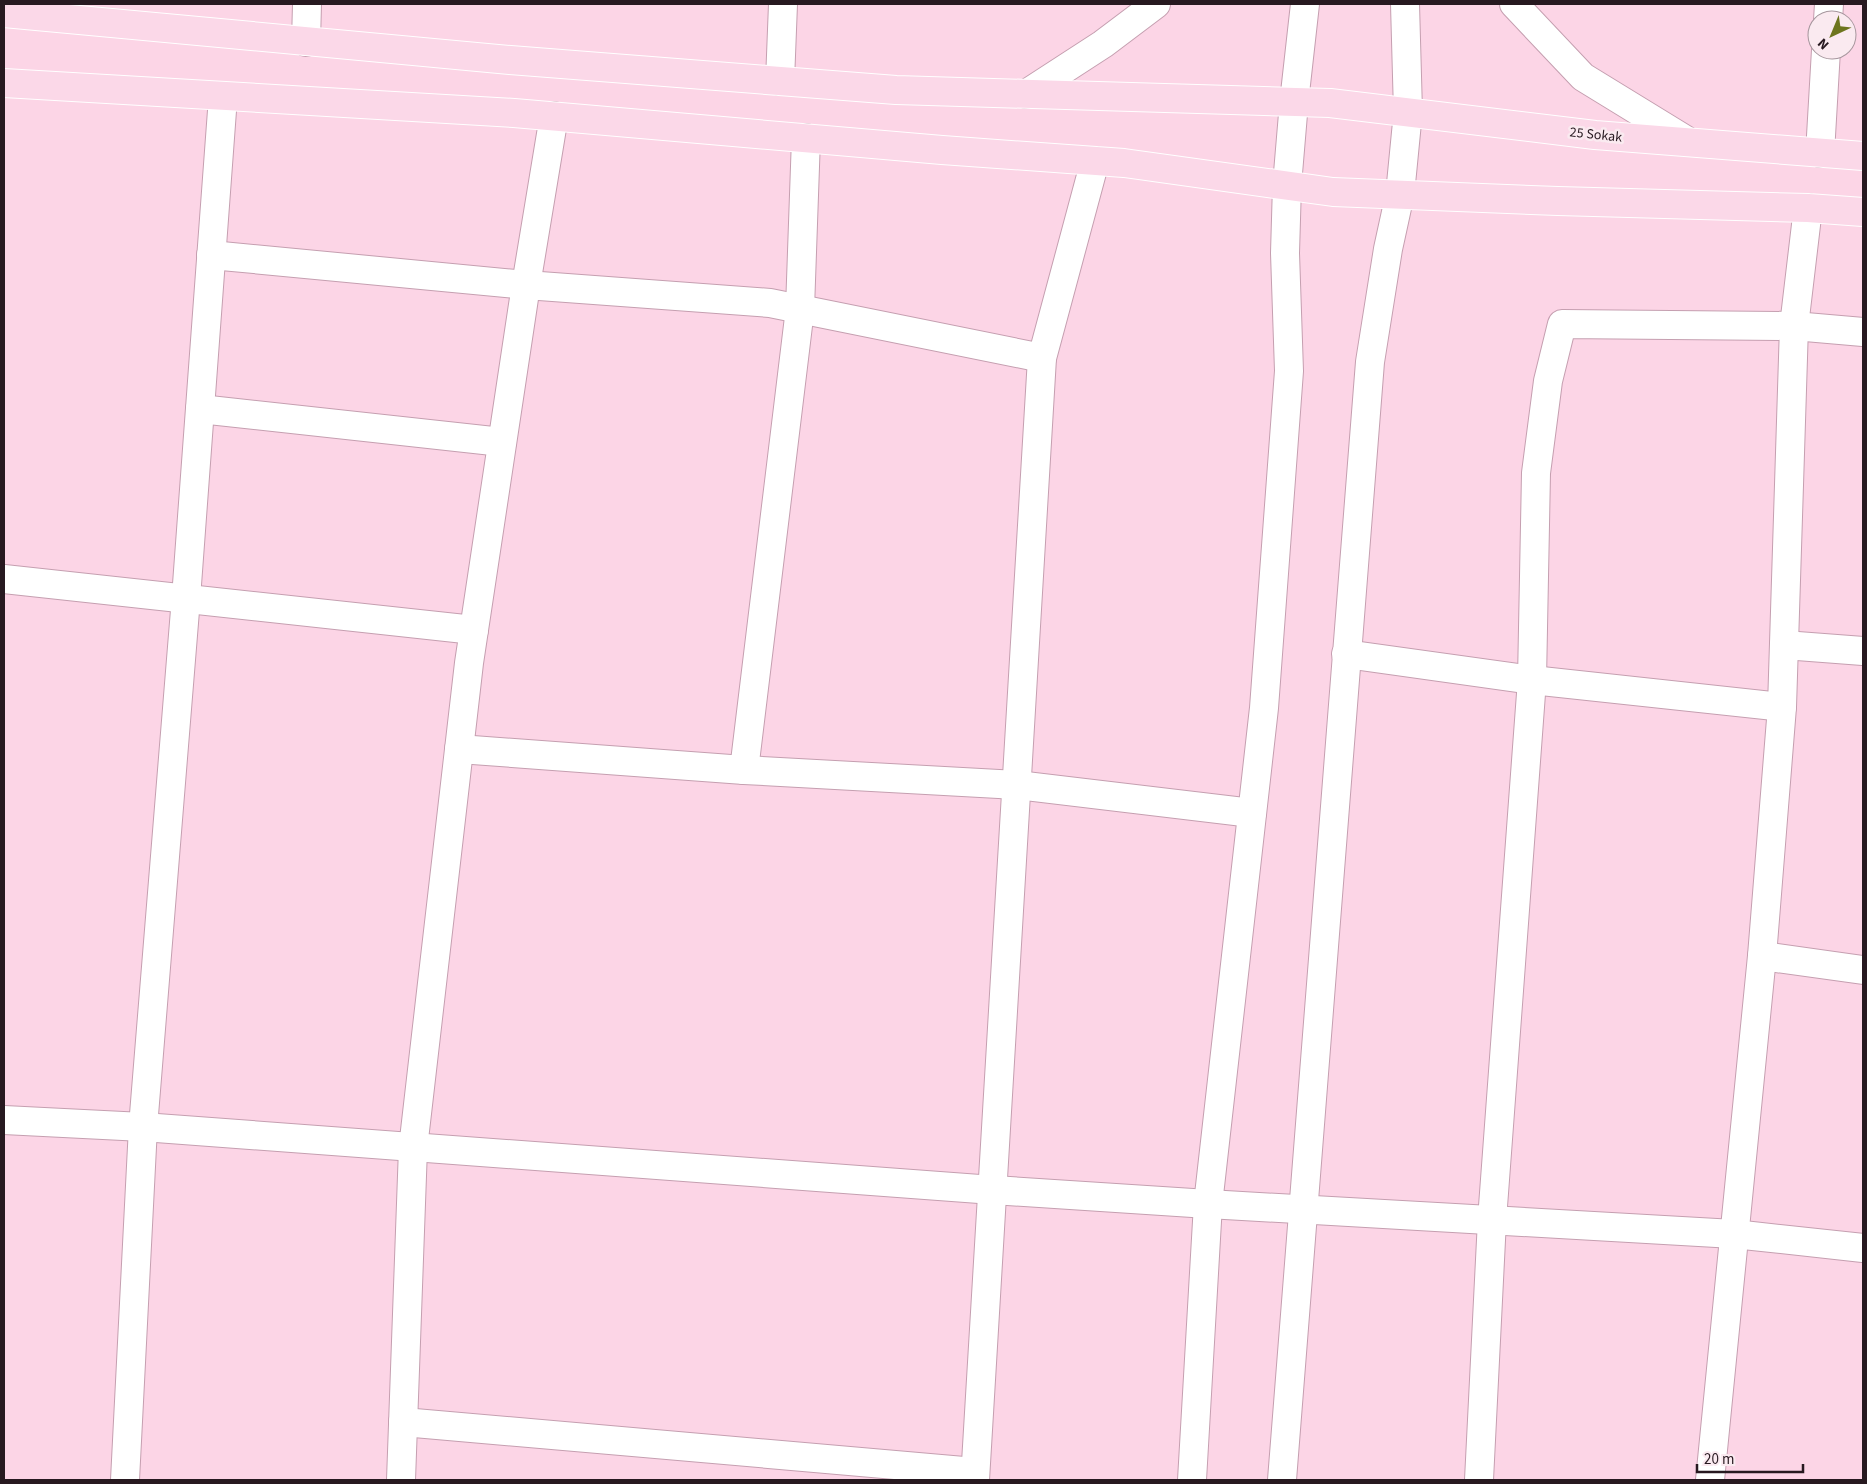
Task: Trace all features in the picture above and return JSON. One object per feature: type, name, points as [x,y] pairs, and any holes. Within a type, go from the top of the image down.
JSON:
[{"type":"main road","name":"25 Sokak","points":[[4,13],[510,60],[896,90],[1330,103],[1595,135],[1863,156]]},
{"type":"main road","points":[[4,83],[554,116],[1124,163],[1333,192],[1808,208],[1863,212]]},
{"type":"street","points":[[306,42],[307,4]]},
{"type":"street","points":[[780,82],[783,4]]},
{"type":"street","points":[[1026,94],[1102,44],[1156,4]]},
{"type":"street","points":[[1192,1480],[1208,1204],[1264,708],[1289,370],[1285,254],[1287,185],[1305,4]]},
{"type":"street","points":[[1282,1480],[1370,362],[1388,250],[1400,194],[1408,112],[1406,4]]},
{"type":"street","points":[[1514,4],[1583,77],[1689,142]]},
{"type":"street","points":[[1820,153],[1825,60]]},
{"type":"street","points":[[125,1480],[143,1127],[186,598],[223,96]]},
{"type":"street","points":[[401,1480],[413,1148],[474,630],[526,285],[554,116]]},
{"type":"street","points":[[744,770],[800,310],[806,138]]},
{"type":"street","points":[[403,1422],[975,1476],[1042,358],[1095,161]]},
{"type":"street","points":[[1710,1480],[1762,956],[1782,707],[1794,326],[1808,208]]},
{"type":"street","points":[[211,255],[526,285],[770,304],[1042,358]]},
{"type":"street","points":[[1479,1480],[1492,1220],[1532,680],[1536,473],[1548,381],[1562,324],[1794,326],[1863,332]]},
{"type":"street","points":[[200,410],[502,442]]},
{"type":"street","points":[[4,579],[474,630]]},
{"type":"street","points":[[1784,645],[1863,652]]},
{"type":"street","points":[[1346,654],[1532,680],[1782,707]]},
{"type":"street","points":[[459,749],[744,770],[1017,785],[1252,813]]},
{"type":"street","points":[[1762,956],[1863,970]]},
{"type":"street","points":[[4,1120],[143,1127],[993,1190],[1734,1234],[1863,1248]]}]
